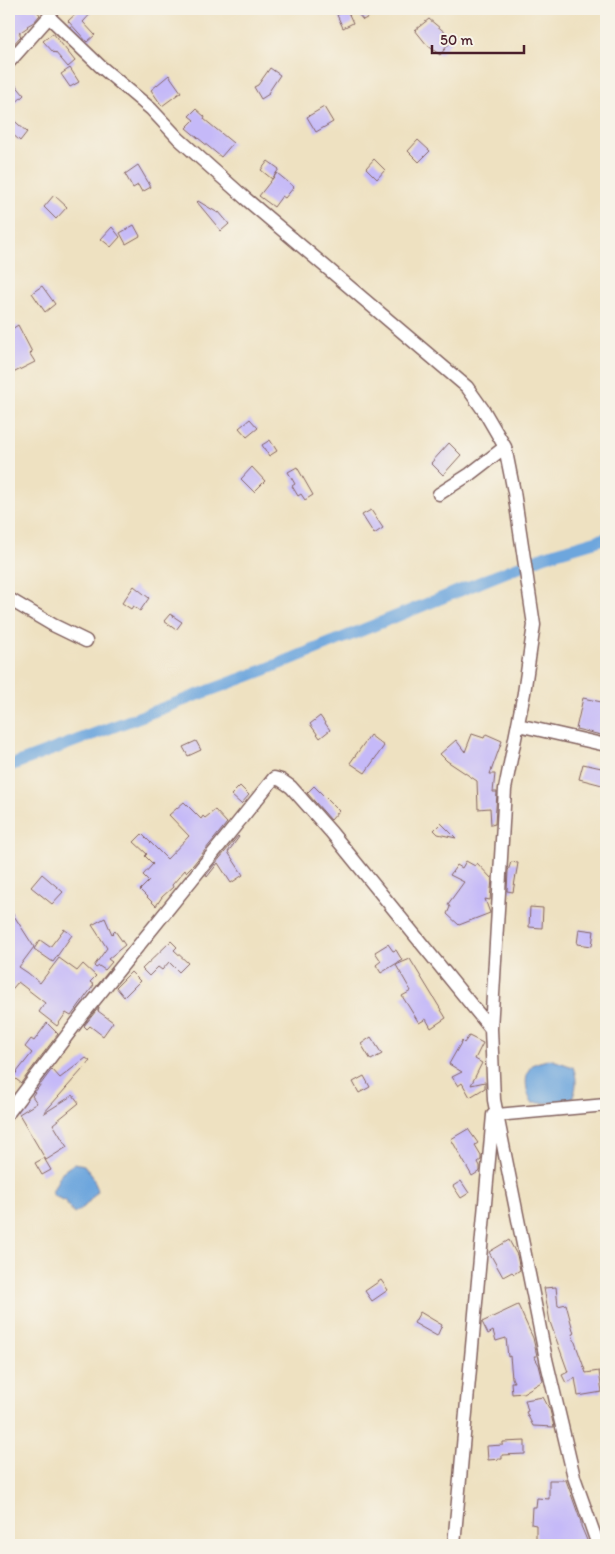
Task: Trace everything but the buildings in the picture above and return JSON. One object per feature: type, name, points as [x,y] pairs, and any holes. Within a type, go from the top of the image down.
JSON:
[{"type":"street","points":[[9,62],[50,13],[100,66],[152,109],[179,139],[246,199],[467,387],[484,411],[505,447],[514,492],[534,625],[506,788],[491,1028],[494,1100],[454,1545]]},
{"type":"street","points":[[439,494],[470,474],[505,447]]},
{"type":"street","points":[[9,599],[52,625],[86,641]]},
{"type":"street","points":[[518,725],[606,745]]},
{"type":"street","points":[[9,1112],[84,1013],[274,778],[281,780],[291,787],[331,832],[491,1028]]},
{"type":"street","points":[[494,1100],[546,1359],[572,1468],[598,1545]]},
{"type":"street","points":[[497,1115],[606,1105]]},
{"type":"water","points":[[550,1059],[573,1067],[576,1076],[576,1086],[574,1095],[569,1103],[532,1103],[530,1099],[526,1083],[530,1068],[534,1064]]},
{"type":"water","points":[[75,1163],[84,1165],[93,1177],[98,1191],[85,1206],[74,1214],[65,1201],[54,1196],[52,1192],[62,1172]]},
{"type":"waterway","points":[[9,766],[264,670],[545,556],[606,538]]}]
